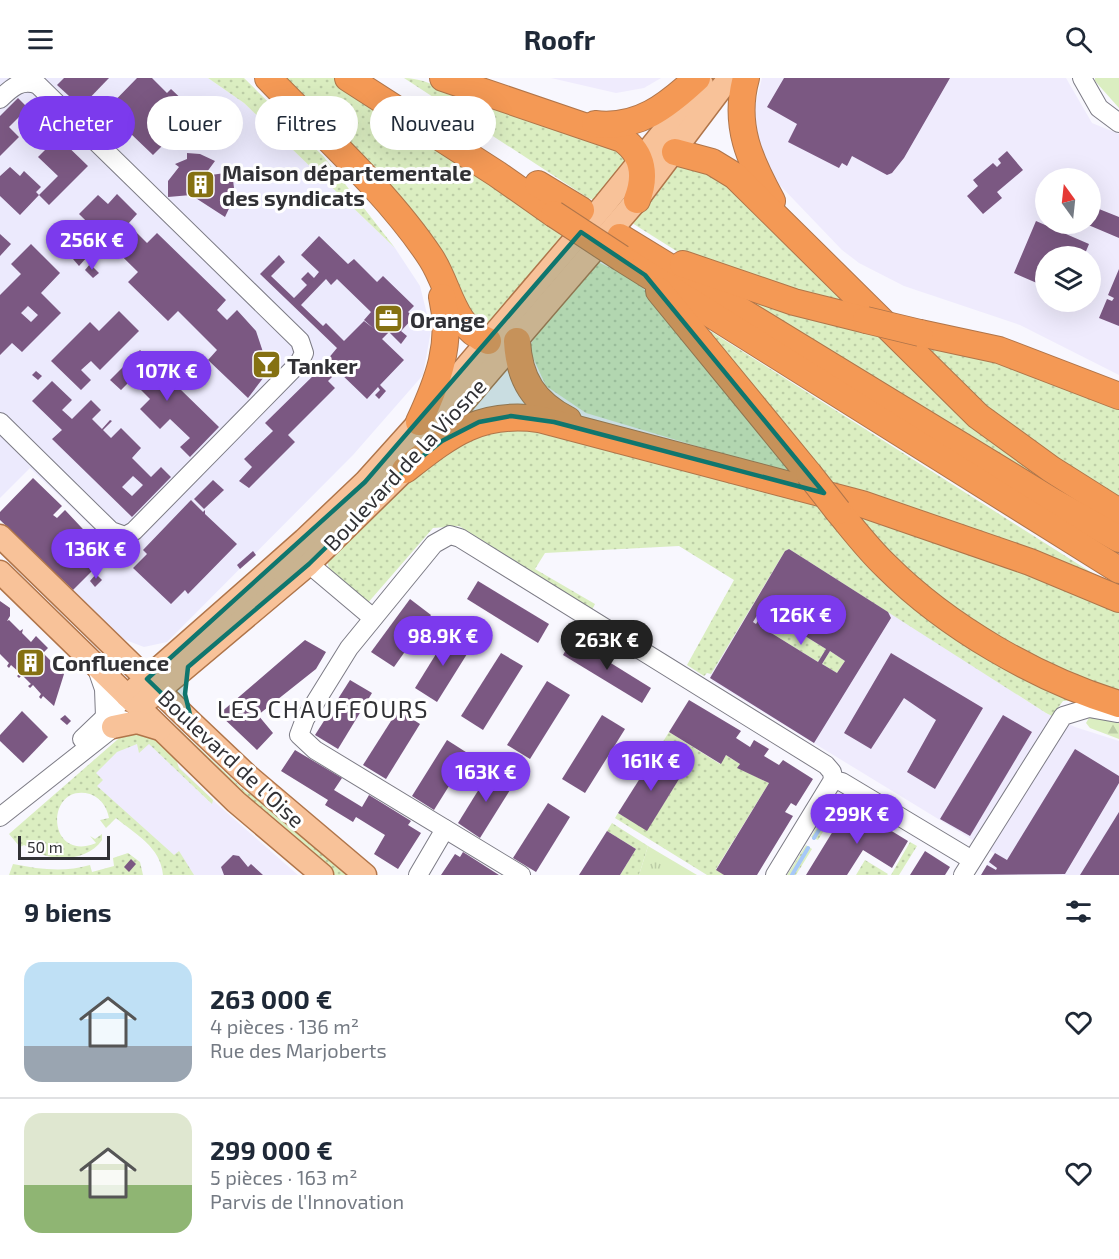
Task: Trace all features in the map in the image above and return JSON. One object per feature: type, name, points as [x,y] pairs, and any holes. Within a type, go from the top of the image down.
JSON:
[{"type":"highway","points":[[268,78],[350,162],[426,252],[445,283],[461,322],[476,336],[488,341]]},
{"type":"highway","points":[[348,78],[497,174],[554,214],[626,248],[1119,538]]},
{"type":"highway","points":[[375,78],[581,210],[626,248],[838,511],[886,566],[940,612],[1043,675],[1119,704]]},
{"type":"highway","points":[[443,78],[622,139],[633,148],[640,161],[643,179],[637,200]]},
{"type":"highway","points":[[565,120],[605,125],[636,122],[654,113],[697,78]]},
{"type":"highway","points":[[746,78],[741,118],[750,160],[783,220]]},
{"type":"highway","points":[[675,152],[712,162],[735,176],[783,220],[978,416],[1051,469],[1119,512]]},
{"type":"highway","points":[[626,248],[794,302],[999,350],[1119,396]]},
{"type":"highway","points":[[426,252],[445,310],[446,337],[427,429]]},
{"type":"highway","points":[[645,274],[1119,570]]},
{"type":"highway","points":[[517,341],[520,368],[531,392],[553,411],[590,430]]},
{"type":"highway","points":[[405,470],[442,441],[468,426],[490,419],[521,417],[590,430],[862,504],[1030,562],[1119,600]]},
{"type":"main road","name":"Boulevard de la Viosne","points":[[133,701],[186,657],[309,564],[405,470],[427,429],[488,341],[640,161],[706,78]]},
{"type":"main road","name":"Boulevard de la Viosne","points":[[186,657],[332,514],[427,429],[517,341],[637,200],[729,78]]},
{"type":"main road","points":[[640,161],[652,154],[675,152]]},
{"type":"main road","points":[[488,341],[517,341],[531,290]]},
{"type":"main road","name":"Boulevard de l'Oise","points":[[0,536],[248,776],[365,875]]},
{"type":"main road","name":"Boulevard de l'Oise","points":[[0,572],[236,802],[322,875]]},
{"type":"main road","points":[[123,656],[147,659],[186,657],[185,694],[192,723]]},
{"type":"main road","points":[[109,722],[142,722],[163,731]]},
{"type":"street","points":[[1082,78],[1093,99],[1112,119]]},
{"type":"street","points":[[0,99],[18,82],[28,81],[38,85],[300,342],[304,352],[299,363],[134,531],[125,536],[111,531],[0,422]]},
{"type":"street","points":[[521,875],[300,738],[299,732],[305,719],[349,648],[434,544],[450,535],[459,538],[822,761],[832,772],[833,780],[775,875]]},
{"type":"street","points":[[309,564],[373,618]]},
{"type":"street","points":[[95,664],[104,689],[109,722]]},
{"type":"street","name":"Boulevard de la Viosne","points":[[0,818],[133,701]]},
{"type":"street","points":[[833,780],[843,783],[967,867],[1063,716],[1089,708],[1119,713]]},
{"type":"street","points":[[418,875],[445,829]]},
{"type":"highlighted area","points":[[581,232],[645,275],[824,493],[554,422],[511,416],[479,422],[442,441],[405,470],[309,564],[188,667],[185,694],[192,723],[147,679],[365,482]]},
{"type":"shaded area","points":[[0,78],[208,78],[234,96],[147,96],[147,150],[243,150],[243,102],[255,114],[255,150],[293,150],[395,248],[420,286],[431,330],[423,375],[353,455],[167,642],[144,647],[123,639],[73,590],[114,548],[30,468],[0,498]]},
{"type":"shaded area","points":[[551,78],[661,78],[644,88],[616,93]]},
{"type":"shaded area","points":[[762,78],[1066,78],[1092,123],[1119,134],[1119,375],[1020,325],[904,286],[859,263],[842,250],[773,178],[758,145],[753,113]]},
{"type":"shaded area","points":[[791,549],[1046,713],[1075,727],[1119,741],[1119,875],[981,875],[994,853],[712,681],[710,675],[785,551]]},
{"type":"shaded area","points":[[148,736],[217,804],[298,875],[189,875],[79,774],[111,746]]},
{"type":"green space","points":[[208,78],[244,78],[262,96],[255,96],[255,114],[243,102],[243,96],[234,96]]},
{"type":"green space","points":[[280,78],[334,78],[370,102],[370,150],[440,150],[570,238],[486,334],[338,150],[358,150],[358,96],[294,96]]},
{"type":"green space","points":[[404,78],[424,81],[457,96],[432,96]]},
{"type":"green space","points":[[1095,78],[1119,78],[1119,108],[1095,81]]},
{"type":"green space","points":[[496,111],[575,131],[593,138],[625,157],[626,163],[598,201],[588,198],[496,138]]},
{"type":"green space","points":[[293,150],[317,150],[395,248]]},
{"type":"green space","points":[[680,159],[710,167],[863,306],[746,279],[694,262],[632,223]]},
{"type":"green space","points":[[596,261],[637,281],[797,476],[586,413],[546,386],[529,349],[538,328]]},
{"type":"green space","points":[[692,273],[886,334],[1119,527]]},
{"type":"green space","points":[[696,322],[1097,576],[831,487]]},
{"type":"green space","points":[[917,340],[994,357],[1119,406],[1119,501],[1001,419]]},
{"type":"green space","points":[[503,422],[816,498],[842,529],[1075,700],[1063,701],[1052,716],[1046,713],[789,549],[785,551],[711,674],[707,673],[704,676],[687,665],[734,580],[679,546],[545,553],[535,569],[595,604],[592,610],[459,526],[433,528],[366,605],[330,573],[327,560],[424,466]]},
{"type":"green space","points":[[846,508],[1119,607],[1119,692],[1060,670],[945,605],[878,549]]},
{"type":"green space","points":[[768,613],[826,649],[818,662],[760,626]]},
{"type":"green space","points":[[830,651],[845,661],[837,673],[822,664]]},
{"type":"green space","points":[[162,713],[246,792],[263,800],[353,875],[330,875],[159,715]]},
{"type":"green space","points":[[1090,716],[1119,719],[1119,739],[1090,728],[1086,723]]},
{"type":"green space","points":[[669,732],[720,764],[726,755],[740,764],[738,768],[769,783],[716,869],[724,875],[707,875],[615,818],[618,813],[647,830],[684,771],[656,753]]},
{"type":"green space","points":[[125,733],[152,735],[175,756],[179,768],[213,800],[212,804],[149,744],[139,753],[137,744],[117,752],[96,773],[103,780],[97,786],[174,855],[179,851],[194,875],[163,875],[157,857],[139,836],[116,818],[106,828],[100,820],[109,818],[107,810],[100,800],[90,794],[76,793],[65,799],[59,809],[57,821],[60,832],[67,842],[78,846],[96,843],[90,836],[95,839],[102,834],[102,840],[82,855],[65,858],[49,856],[24,845],[20,847],[9,834]]},
{"type":"green space","points":[[835,798],[841,802],[818,840],[811,837]]},
{"type":"green space","points":[[612,823],[648,846],[639,875],[620,875],[636,849],[607,831]]},
{"type":"green space","points":[[910,842],[917,846],[899,875],[891,875]]},
{"type":"green space","points":[[806,845],[812,849],[796,875],[787,875]]},
{"type":"green space","points":[[648,846],[697,875],[639,875]]},
{"type":"green space","points":[[128,853],[140,862],[143,875],[9,875],[13,864],[61,870],[90,865],[92,872],[114,866],[113,858]]},
{"type":"green space","points":[[865,860],[888,874],[856,875]]},
{"type":"building","points":[[64,78],[109,78],[92,96],[69,96],[57,85]]},
{"type":"building","points":[[137,78],[152,78],[167,93],[171,89],[178,96],[147,96],[147,149],[135,138],[135,96],[119,96]]},
{"type":"building","points":[[784,78],[950,78],[904,158],[892,173],[887,175],[852,156],[847,166],[842,163],[839,168],[788,142],[797,124],[767,107]]},
{"type":"building","points":[[18,98],[18,118],[9,127],[18,138],[0,156],[0,116]]},
{"type":"building","points":[[45,150],[71,150],[88,166],[49,205],[39,195],[58,176],[38,157]]},
{"type":"building","points":[[148,150],[158,150],[153,155]]},
{"type":"building","points":[[1007,151],[1023,170],[997,192],[1002,198],[983,214],[967,196],[978,186],[973,180],[993,163],[997,167],[1001,163],[998,159]]},
{"type":"building","name":"Maison départementale des syndicats","points":[[187,153],[200,154],[215,161],[204,176],[232,172],[235,196],[225,217],[191,195],[168,197],[168,181],[179,167],[175,164],[187,159]]},
{"type":"building","points":[[10,167],[20,176],[24,171],[41,187],[36,192],[39,195],[20,215],[0,196],[0,176]]},
{"type":"building","points":[[117,194],[137,214],[128,224],[147,243],[157,233],[226,300],[217,310],[227,320],[237,310],[256,331],[263,352],[254,351],[273,365],[248,398],[208,360],[217,350],[178,311],[168,321],[128,282],[138,272],[79,214],[98,195],[108,204]]},
{"type":"building","points":[[1101,210],[1119,217],[1119,238],[1101,230]]},
{"type":"building","points":[[1035,223],[1035,234],[1066,234],[1089,244],[1088,246],[1035,246],[1035,282],[1014,273]]},
{"type":"building","points":[[0,234],[11,244],[0,256]]},
{"type":"building","name":"Orange","points":[[319,236],[348,264],[354,259],[377,282],[383,276],[414,306],[408,312],[414,317],[401,331],[407,336],[401,344],[389,332],[382,339],[404,360],[380,385],[386,391],[379,399],[375,395],[380,390],[378,387],[367,399],[338,371],[328,381],[335,388],[288,435],[295,442],[249,488],[239,481],[252,467],[244,459],[273,431],[265,423],[318,371],[324,377],[334,367],[327,360],[337,348],[260,274],[279,255],[285,262],[271,276],[294,298],[307,285],[301,279],[308,272],[314,278],[319,272],[301,255]],"holes":[[[326,279],[331,285],[337,279],[371,312],[364,320],[373,328],[364,321],[344,341],[326,323],[323,326],[301,305]]]},
{"type":"building","points":[[31,244],[60,273],[41,293],[61,313],[22,352],[12,343],[0,355],[0,295],[21,274],[11,264]],"holes":[[[28,306],[38,315],[31,322],[21,313]]]},
{"type":"building","points":[[81,251],[87,257],[79,266],[73,259]]},
{"type":"building","points":[[90,264],[99,273],[93,278],[85,270]]},
{"type":"building","points":[[1119,269],[1119,326],[1099,318],[1107,299],[1112,301],[1114,298],[1108,295]]},
{"type":"building","points":[[119,311],[139,331],[100,370],[91,361],[81,370],[91,380],[81,390],[51,361],[90,322],[99,331]]},
{"type":"building","points":[[140,350],[219,427],[190,457],[180,447],[190,438],[170,419],[160,429],[140,409],[150,399],[131,380],[121,390],[110,380]]},
{"type":"building","points":[[36,371],[42,376],[38,380],[32,375]]},
{"type":"building","points":[[52,381],[72,400],[62,410],[72,419],[91,400],[101,410],[92,419],[102,429],[110,420],[112,421],[103,430],[111,438],[121,428],[141,448],[132,458],[151,477],[161,467],[171,477],[132,517],[52,439],[62,430],[32,401]],"holes":[[[133,476],[143,485],[132,496],[122,487]]]},
{"type":"building","points":[[33,478],[62,506],[53,515],[57,518],[65,510],[97,544],[99,542],[110,553],[73,590],[0,520],[0,512]]},
{"type":"building","points":[[213,480],[224,490],[204,509],[194,499]]},
{"type":"building","points":[[191,500],[203,512],[205,510],[205,514],[237,544],[188,594],[185,590],[171,604],[133,568],[147,554],[143,550]]},
{"type":"building","points":[[789,549],[888,612],[891,618],[814,743],[710,678],[785,551]],"holes":[[[761,609],[764,611],[756,624],[753,622]],[[768,613],[826,649],[818,662],[760,626]],[[830,651],[845,661],[837,673],[822,664]]]},
{"type":"building","points":[[253,551],[256,555],[240,569],[237,565]]},
{"type":"building","points":[[96,574],[102,580],[95,587],[90,581]]},
{"type":"building","points":[[478,581],[549,624],[538,643],[467,599]]},
{"type":"building","points":[[410,599],[431,615],[394,667],[371,652]]},
{"type":"building","name":"Confluence","points":[[0,601],[10,608],[7,621],[9,620],[20,631],[23,629],[22,633],[31,642],[36,636],[48,648],[43,653],[52,662],[57,661],[54,664],[64,674],[54,706],[43,696],[41,699],[39,697],[41,694],[33,685],[30,688],[28,686],[31,684],[22,675],[19,678],[17,676],[20,673],[11,665],[9,668],[7,666],[9,663],[0,654]]},
{"type":"building","points":[[449,633],[472,646],[437,702],[415,688]]},
{"type":"building","points":[[572,639],[651,688],[642,703],[563,655]]},
{"type":"building","points":[[305,640],[326,652],[316,669],[258,715],[273,733],[257,750],[219,714]]},
{"type":"building","points":[[501,653],[523,666],[483,730],[461,716]]},
{"type":"building","points":[[891,653],[983,708],[935,789],[907,772],[936,720],[904,698],[871,749],[844,733]]},
{"type":"building","points":[[350,680],[372,693],[338,749],[315,735]]},
{"type":"building","points":[[547,681],[570,695],[530,759],[507,745]]},
{"type":"building","points":[[689,700],[741,731],[736,738],[750,747],[754,740],[769,749],[764,756],[779,765],[783,760],[813,779],[796,806],[791,803],[785,812],[793,816],[757,875],[724,875],[716,870],[769,783],[737,768],[740,764],[726,755],[721,764],[669,732]]},
{"type":"building","points":[[398,710],[420,724],[386,779],[363,765]]},
{"type":"building","points":[[22,711],[48,737],[23,763],[0,741],[0,735]]},
{"type":"building","points":[[65,715],[71,721],[67,725],[60,719]]},
{"type":"building","points":[[602,715],[625,729],[585,793],[562,779]]},
{"type":"building","points":[[1003,715],[1032,732],[970,836],[940,819]]},
{"type":"building","points":[[447,740],[469,754],[434,810],[412,796]]},
{"type":"building","points":[[1075,749],[1119,776],[1119,783],[1065,874],[981,875],[987,865],[996,870],[997,868],[989,862],[995,853],[1007,860]]},
{"type":"building","points":[[295,750],[342,778],[334,790],[362,807],[369,795],[411,821],[408,825],[421,833],[398,869],[374,854],[385,835],[356,817],[353,822],[325,805],[328,800],[281,771]]},
{"type":"building","points":[[656,753],[684,771],[647,831],[618,813]]},
{"type":"building","points":[[492,768],[515,782],[480,838],[458,823]]},
{"type":"building","points":[[548,803],[570,817],[536,872],[513,858]]},
{"type":"building","points":[[849,805],[908,841],[892,868],[863,850],[847,875],[806,875]]},
{"type":"building","points":[[1119,812],[1119,875],[1080,875]]},
{"type":"building","points":[[607,831],[636,849],[620,875],[579,875]]},
{"type":"building","points":[[925,851],[950,867],[945,875],[910,875]]},
{"type":"building","points":[[463,852],[499,875],[441,875],[455,854],[460,857]]},
{"type":"building","points":[[233,855],[239,856],[248,867],[251,864],[263,875],[224,875],[221,867]]},
{"type":"building","points":[[131,859],[136,864],[129,872],[124,867]]},
{"type":"waterway","points":[[814,838],[837,801]]},
{"type":"waterway","points":[[792,875],[808,848]]},
{"type":"place","name":"Maison départementale des syndicats","points":[[201,185]]},
{"type":"place","name":"Orange","points":[[389,319]]},
{"type":"place","name":"Tanker","points":[[266,365]]},
{"type":"place","name":"Confluence","points":[[31,662]]},
{"type":"district","name":"LES CHAUFFOURS","points":[[323,708]]}]
